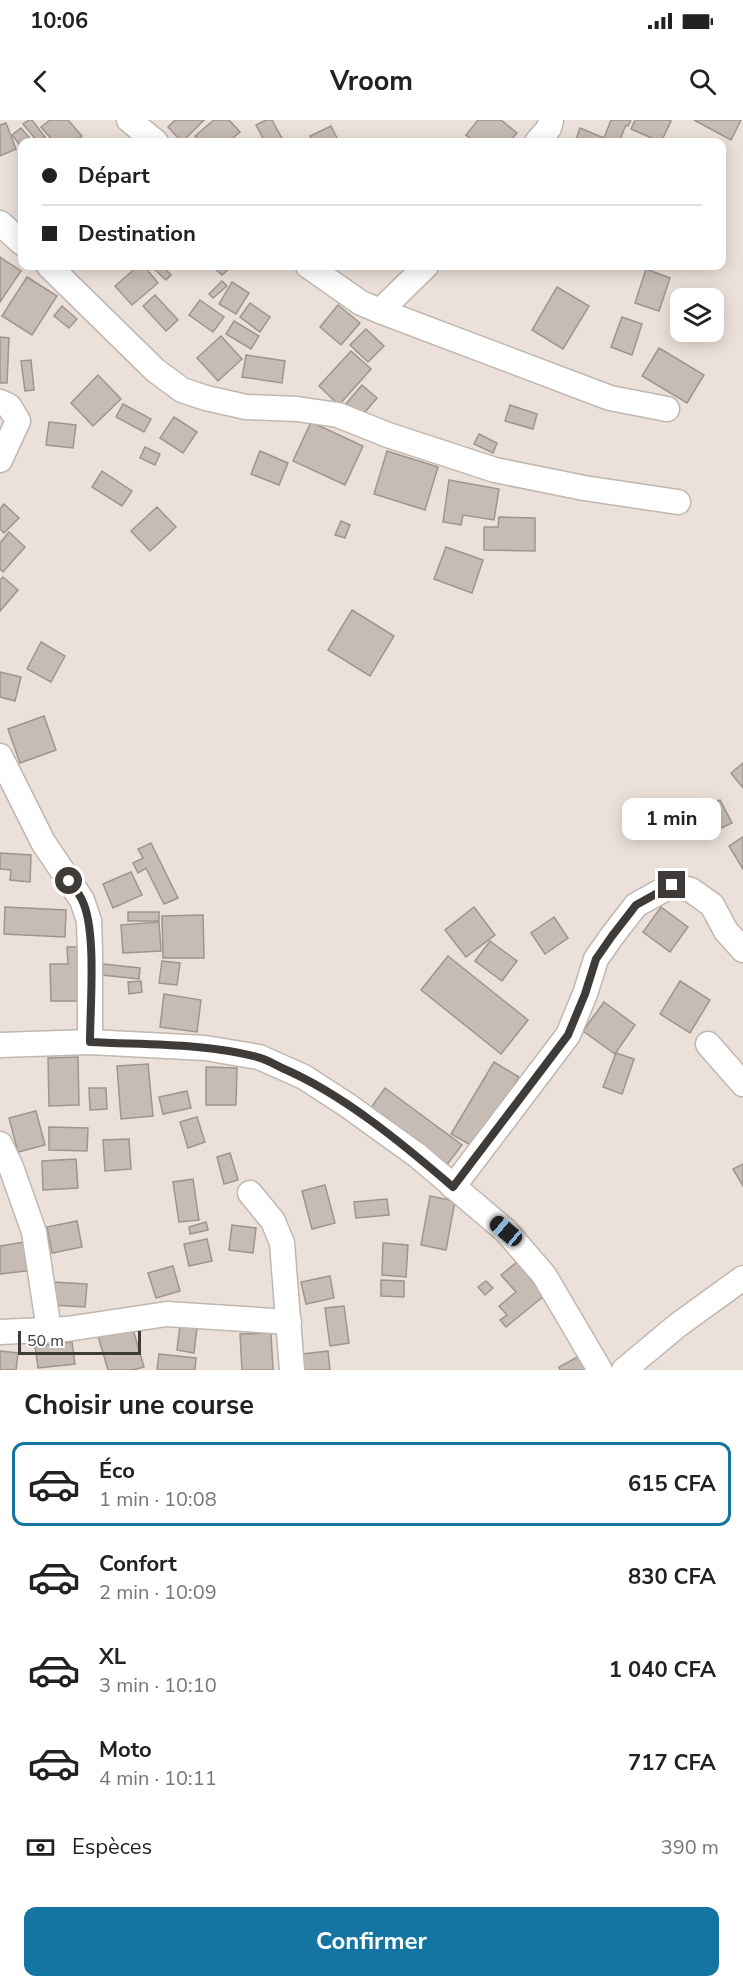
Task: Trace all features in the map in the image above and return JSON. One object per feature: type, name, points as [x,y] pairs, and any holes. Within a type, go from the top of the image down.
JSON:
[{"type":"street","points":[[129,120],[151,138]]},
{"type":"street","points":[[540,138],[549,128],[551,120]]},
{"type":"street","points":[[0,223],[18,239]]},
{"type":"street","points":[[53,270],[155,370],[182,390],[198,396],[246,407],[297,409],[338,415],[388,435],[495,470],[584,488],[678,502]]},
{"type":"street","points":[[314,270],[361,303],[380,311],[610,398],[667,409]]},
{"type":"street","points":[[380,311],[422,270]]},
{"type":"street","points":[[0,402],[9,406],[18,421],[0,460]]},
{"type":"street","points":[[0,756],[43,842],[82,900],[89,921],[90,1042]]},
{"type":"street","points":[[453,1187],[568,1035],[596,959],[636,905],[672,885],[692,890],[712,905],[726,931],[743,950]]},
{"type":"street","points":[[0,1045],[90,1042],[205,1048],[259,1057],[304,1077],[348,1105],[418,1156],[506,1231],[544,1275],[600,1370]]},
{"type":"street","points":[[708,1044],[743,1084]]},
{"type":"street","points":[[0,1144],[11,1167],[34,1232],[49,1330]]},
{"type":"street","points":[[250,1193],[273,1221],[282,1243],[292,1370]]},
{"type":"street","points":[[624,1370],[678,1325],[743,1278]]},
{"type":"street","points":[[0,1332],[93,1326],[167,1314],[289,1322]]},
{"type":"building","points":[[32,120],[45,137],[35,138],[23,124]]},
{"type":"building","points":[[50,120],[68,120],[82,136],[79,138],[51,138],[41,127]]},
{"type":"building","points":[[175,120],[204,120],[186,138],[178,138],[168,127]]},
{"type":"building","points":[[214,120],[229,120],[240,132],[233,138],[197,138],[195,136]]},
{"type":"building","points":[[272,120],[282,138],[263,138],[256,125]]},
{"type":"building","points":[[478,120],[501,120],[517,133],[513,138],[470,138],[466,135]]},
{"type":"building","points":[[611,120],[631,120],[628,126],[626,125],[621,138],[604,138]]},
{"type":"building","points":[[635,120],[671,121],[663,138],[652,138],[631,129]]},
{"type":"building","points":[[694,120],[741,120],[731,140]]},
{"type":"building","points":[[6,123],[16,149],[0,156],[0,125]]},
{"type":"building","points":[[331,126],[337,138],[311,138],[310,136]]},
{"type":"building","points":[[21,128],[30,138],[18,138],[18,143],[12,135]]},
{"type":"building","points":[[580,128],[604,138],[576,138]]},
{"type":"building","points":[[0,257],[21,271],[0,302]]},
{"type":"building","points":[[133,270],[147,270],[158,283],[132,305],[115,286]]},
{"type":"building","points":[[155,270],[166,270],[171,275],[166,280]]},
{"type":"building","points":[[216,270],[228,270],[222,275]]},
{"type":"building","points":[[646,270],[670,278],[659,311],[635,303]]},
{"type":"building","points":[[27,277],[57,296],[32,335],[2,316]]},
{"type":"building","points":[[222,281],[227,286],[213,298],[209,294]]},
{"type":"building","points":[[232,282],[249,293],[236,314],[219,304]]},
{"type":"building","points":[[557,287],[589,306],[563,349],[532,330]]},
{"type":"building","points":[[155,295],[178,320],[166,331],[143,306]]},
{"type":"building","points":[[200,300],[224,317],[213,332],[189,315]]},
{"type":"building","points":[[250,303],[270,317],[260,332],[240,317]]},
{"type":"building","points":[[338,305],[360,323],[341,345],[320,327]]},
{"type":"building","points":[[62,306],[77,319],[69,328],[54,316]]},
{"type":"building","points":[[622,317],[642,324],[632,355],[611,347]]},
{"type":"building","points":[[234,321],[259,336],[251,349],[226,334]]},
{"type":"building","points":[[366,329],[384,346],[368,362],[350,345]]},
{"type":"building","points":[[221,336],[242,359],[218,381],[197,358]]},
{"type":"building","points":[[0,337],[9,338],[7,383],[0,383]]},
{"type":"building","points":[[659,348],[704,375],[687,403],[642,376]]},
{"type":"building","points":[[351,351],[371,369],[339,405],[319,386]]},
{"type":"building","points":[[246,355],[285,361],[282,383],[242,377]]},
{"type":"building","points":[[31,360],[34,390],[25,391],[21,361]]},
{"type":"building","points":[[98,375],[121,399],[93,426],[71,403]]},
{"type":"building","points":[[362,385],[377,398],[360,418],[345,405]]},
{"type":"building","points":[[123,404],[151,419],[144,432],[116,417]]},
{"type":"building","points":[[510,405],[537,414],[533,429],[505,421]]},
{"type":"building","points":[[174,417],[197,432],[183,453],[160,438]]},
{"type":"building","points":[[49,422],[76,425],[73,448],[46,445]]},
{"type":"building","points":[[311,422],[363,446],[345,485],[293,461]]},
{"type":"building","points":[[479,434],[497,443],[493,453],[474,444]]},
{"type":"building","points":[[145,447],[160,454],[155,465],[140,458]]},
{"type":"building","points":[[260,451],[288,463],[279,485],[251,474]]},
{"type":"building","points":[[387,451],[438,467],[425,510],[374,494]]},
{"type":"building","points":[[102,471],[132,491],[122,506],[92,487]]},
{"type":"building","points":[[449,480],[499,489],[494,520],[463,515],[461,525],[443,522]]},
{"type":"building","points":[[4,504],[19,518],[4,533],[0,529],[0,509]]},
{"type":"building","points":[[157,507],[176,527],[150,551],[131,531]]},
{"type":"building","points":[[499,517],[535,518],[535,551],[484,550],[484,527],[498,527]]},
{"type":"building","points":[[341,521],[350,525],[345,538],[335,535]]},
{"type":"building","points":[[9,532],[25,547],[3,572],[0,569],[0,543]]},
{"type":"building","points":[[446,547],[483,560],[472,593],[434,579]]},
{"type":"building","points":[[3,577],[18,590],[0,611],[0,580]]},
{"type":"building","points":[[352,610],[394,636],[370,676],[328,650]]},
{"type":"building","points":[[41,642],[65,656],[51,682],[27,669]]},
{"type":"building","points":[[0,672],[21,677],[15,701],[0,697]]},
{"type":"building","points":[[44,716],[56,750],[20,763],[8,729]]},
{"type":"building","points":[[743,763],[743,788],[731,773]]},
{"type":"building","points":[[720,800],[732,823],[700,838],[689,815]]},
{"type":"building","points":[[743,837],[743,869],[729,846]]},
{"type":"building","points":[[151,843],[178,898],[164,904],[146,868],[138,873],[133,863],[143,858],[138,849]]},
{"type":"building","points":[[0,853],[31,855],[30,882],[10,880],[11,870],[0,869]]},
{"type":"building","points":[[131,872],[142,895],[113,908],[103,884]]},
{"type":"building","points":[[5,907],[66,910],[65,937],[4,934]]},
{"type":"building","points":[[474,907],[495,935],[466,957],[445,930]]},
{"type":"building","points":[[661,907],[688,927],[670,952],[643,932]]},
{"type":"building","points":[[128,912],[159,912],[159,921],[128,921]]},
{"type":"building","points":[[203,915],[204,958],[163,958],[162,916]]},
{"type":"building","points":[[554,917],[568,938],[545,954],[531,933]]},
{"type":"building","points":[[159,922],[161,951],[123,953],[121,925]]},
{"type":"building","points":[[490,941],[517,961],[502,981],[475,961]]},
{"type":"building","points":[[67,947],[82,947],[83,1001],[51,1001],[50,964],[68,964]]},
{"type":"building","points":[[448,956],[528,1020],[501,1054],[421,990]]},
{"type":"building","points":[[162,961],[180,963],[177,985],[159,983]]},
{"type":"building","points":[[103,964],[140,968],[139,979],[102,975]]},
{"type":"building","points":[[141,981],[142,992],[129,994],[128,982]]},
{"type":"building","points":[[680,981],[710,1000],[690,1033],[660,1014]]},
{"type":"building","points":[[164,994],[201,1000],[197,1032],[160,1027]]},
{"type":"building","points":[[604,1002],[635,1025],[615,1054],[583,1031]]},
{"type":"building","points":[[616,1053],[634,1059],[622,1094],[603,1087]]},
{"type":"building","points":[[78,1057],[79,1105],[49,1106],[48,1058]]},
{"type":"building","points":[[494,1062],[519,1077],[476,1148],[451,1134]]},
{"type":"building","points":[[148,1064],[153,1116],[121,1119],[117,1066]]},
{"type":"building","points":[[206,1067],[237,1068],[236,1105],[206,1105]]},
{"type":"building","points":[[89,1088],[106,1088],[107,1109],[90,1110]]},
{"type":"building","points":[[385,1088],[462,1145],[446,1166],[370,1109]]},
{"type":"building","points":[[187,1091],[191,1108],[163,1114],[159,1097]]},
{"type":"building","points":[[36,1111],[45,1145],[18,1152],[9,1118]]},
{"type":"building","points":[[197,1117],[205,1142],[188,1148],[180,1122]]},
{"type":"building","points":[[49,1127],[88,1128],[87,1151],[49,1150]]},
{"type":"building","points":[[129,1139],[131,1169],[105,1171],[103,1140]]},
{"type":"building","points":[[230,1153],[238,1180],[224,1184],[217,1157]]},
{"type":"building","points":[[76,1159],[78,1188],[43,1190],[42,1161]]},
{"type":"building","points":[[743,1164],[743,1186],[733,1169]]},
{"type":"building","points":[[193,1179],[199,1220],[179,1222],[173,1182]]},
{"type":"building","points":[[325,1185],[335,1223],[312,1229],[302,1191]]},
{"type":"building","points":[[430,1196],[455,1201],[446,1250],[421,1245]]},
{"type":"building","points":[[387,1199],[389,1215],[356,1218],[354,1202]]},
{"type":"building","points":[[77,1221],[82,1247],[52,1253],[47,1227]]},
{"type":"building","points":[[206,1222],[208,1230],[190,1234],[189,1227]]},
{"type":"building","points":[[232,1225],[256,1228],[253,1253],[229,1250]]},
{"type":"building","points":[[207,1239],[212,1261],[189,1266],[184,1244]]},
{"type":"building","points":[[30,1241],[34,1270],[0,1274],[0,1246]]},
{"type":"building","points":[[383,1243],[408,1245],[406,1277],[382,1275]]},
{"type":"building","points":[[517,1262],[544,1296],[506,1327],[500,1320],[507,1315],[499,1306],[516,1292],[501,1275]]},
{"type":"building","points":[[173,1266],[180,1291],[156,1298],[148,1273]]},
{"type":"building","points":[[330,1276],[334,1298],[306,1304],[301,1282]]},
{"type":"building","points":[[381,1280],[404,1281],[404,1297],[381,1296]]},
{"type":"building","points":[[486,1281],[493,1288],[485,1295],[478,1287]]},
{"type":"building","points":[[53,1282],[87,1284],[85,1307],[52,1305]]},
{"type":"building","points":[[344,1306],[349,1343],[330,1346],[325,1308]]},
{"type":"building","points":[[180,1325],[197,1327],[194,1353],[177,1350]]},
{"type":"building","points":[[132,1326],[144,1367],[133,1370],[108,1370],[98,1336]]},
{"type":"building","points":[[271,1333],[273,1370],[242,1370],[240,1334]]},
{"type":"building","points":[[72,1342],[75,1364],[38,1368],[35,1346]]},
{"type":"building","points":[[0,1351],[18,1353],[16,1370],[0,1370]]},
{"type":"building","points":[[328,1351],[330,1370],[304,1370],[302,1354]]},
{"type":"building","points":[[159,1354],[196,1358],[195,1370],[157,1370]]},
{"type":"building","points":[[581,1355],[590,1370],[560,1370],[559,1367]]},
{"type":"route","points":[[69,881],[82,900],[89,921],[90,1042],[205,1048],[259,1057],[304,1077],[348,1105],[418,1156],[453,1187],[568,1035],[596,959],[612,936],[636,905],[672,885]]}]
